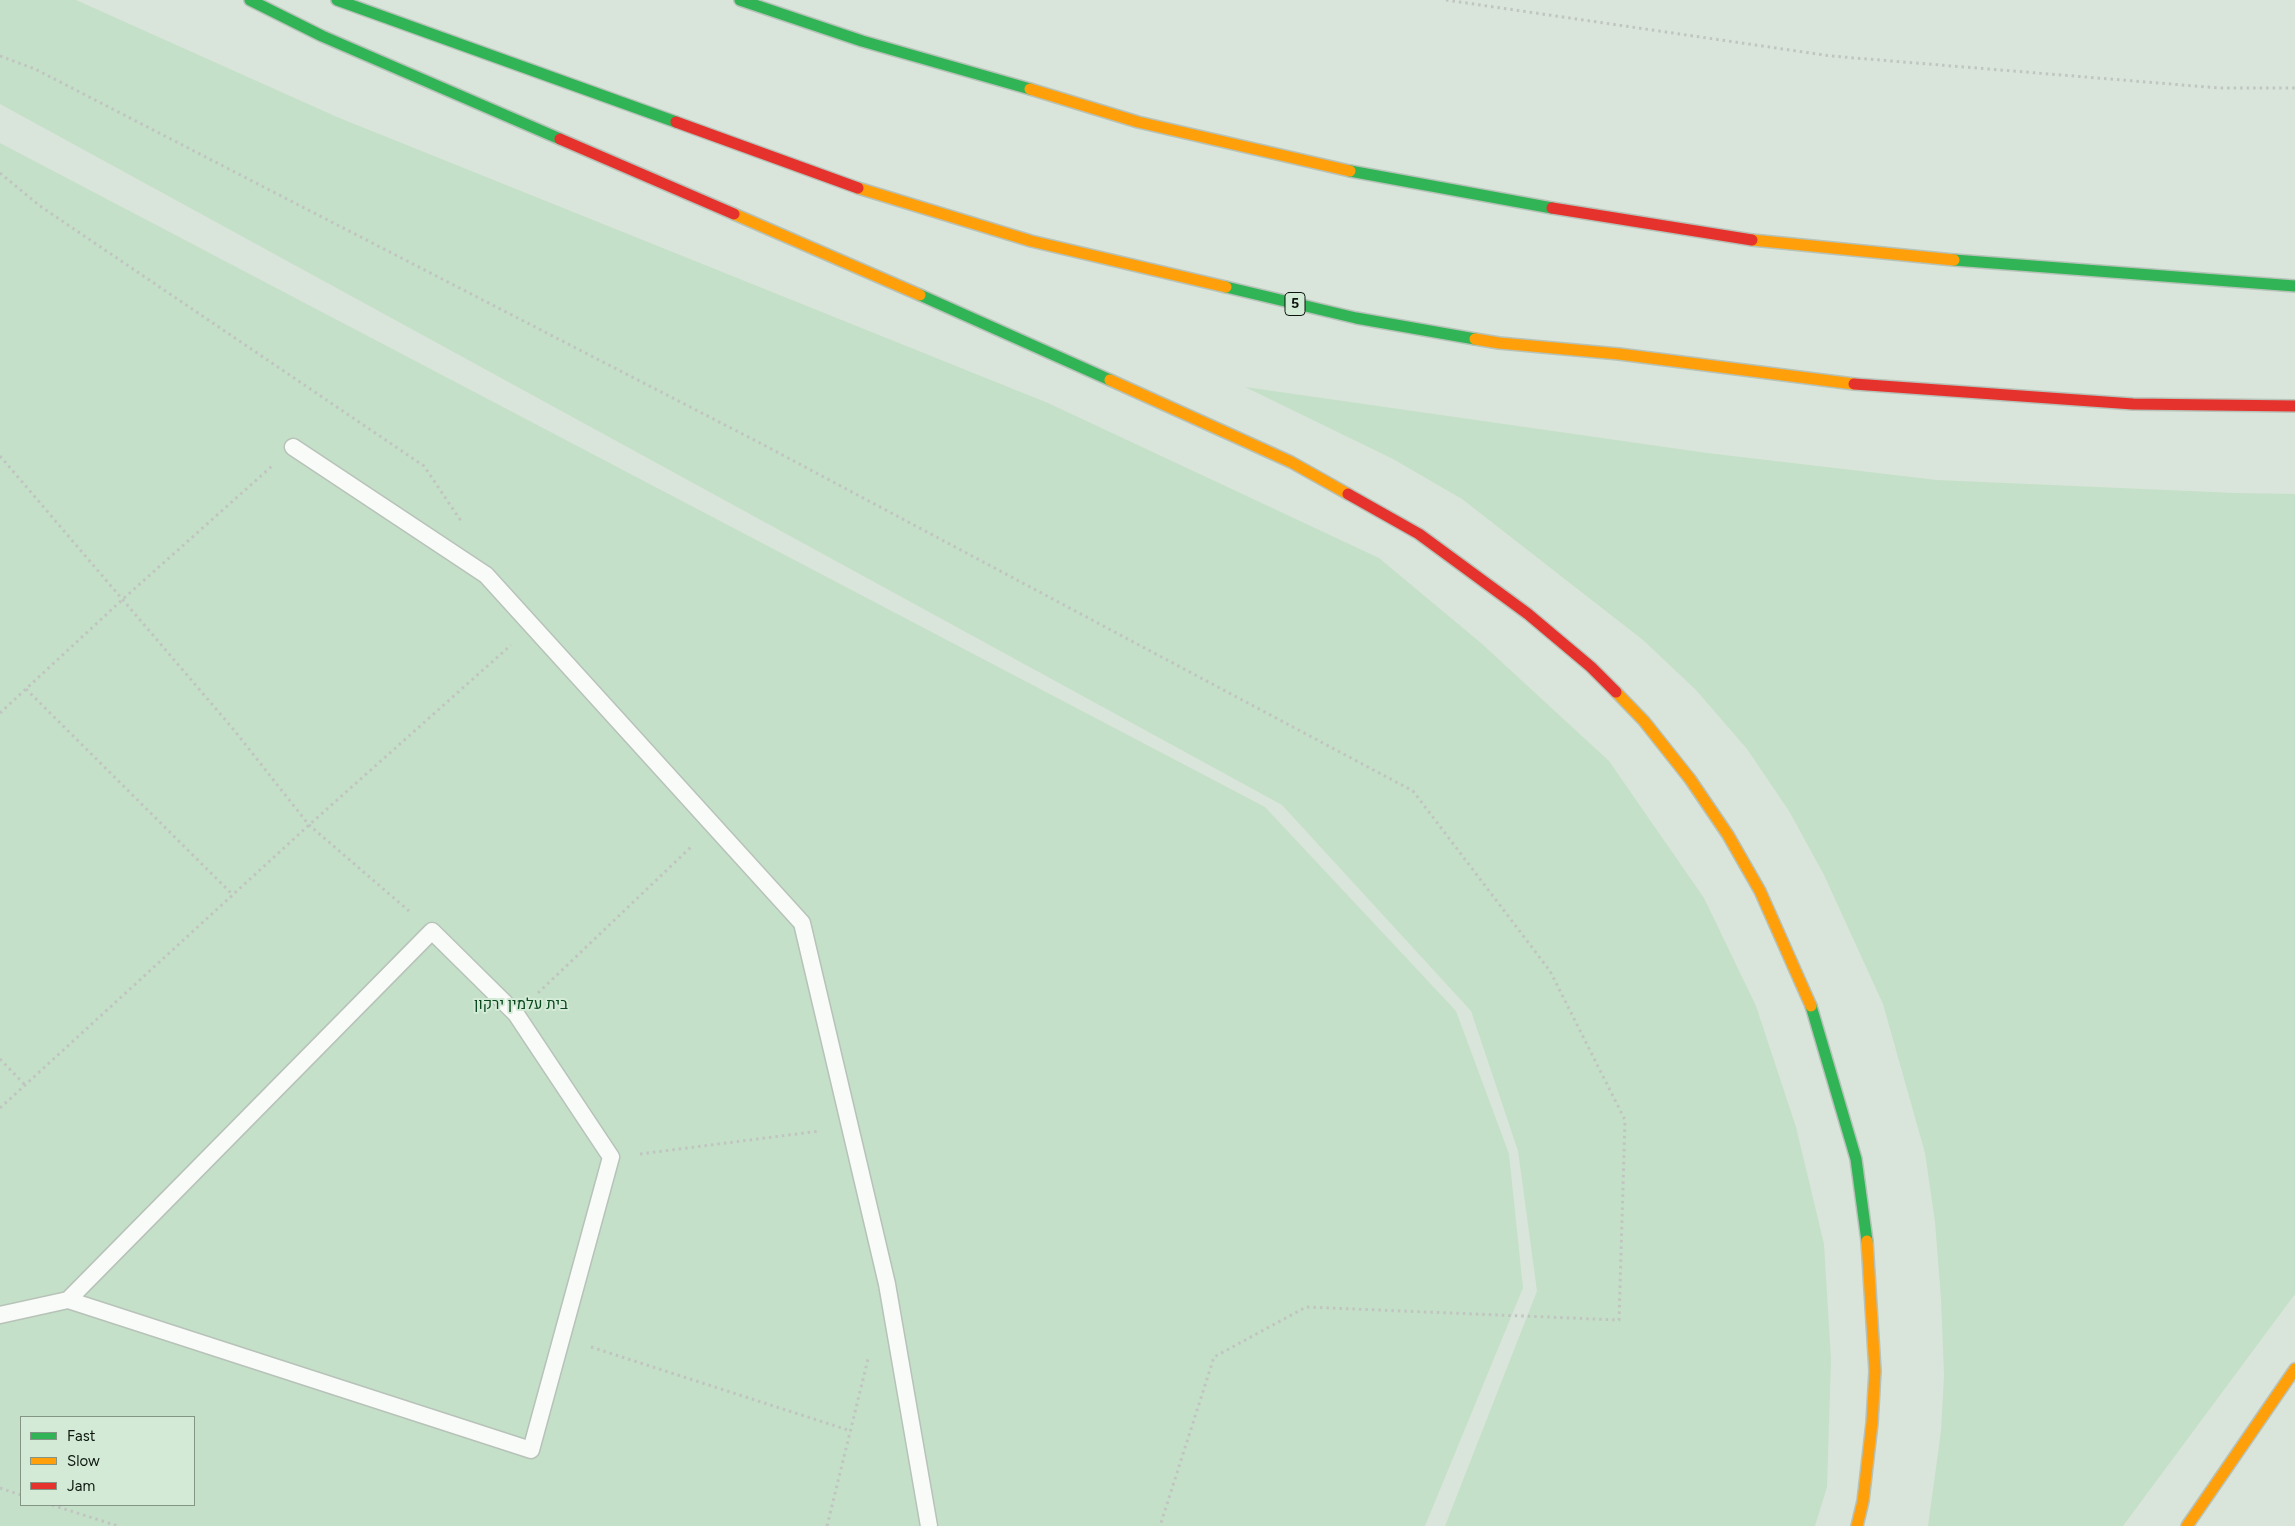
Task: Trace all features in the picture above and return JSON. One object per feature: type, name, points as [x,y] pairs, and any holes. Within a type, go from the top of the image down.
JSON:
[{"type":"main road","points":[[250,0],[322,36],[966,315],[1291,462],[1419,534],[1528,614],[1591,667],[1644,721],[1690,779],[1728,835],[1760,891],[1816,1016],[1856,1159],[1866,1224],[1872,1298],[1875,1371],[1872,1423],[1863,1501],[1857,1526]]},
{"type":"main road","name":"5","points":[[337,0],[882,196],[1031,241],[1356,318],[1499,343],[1619,354],[1863,385],[2133,404],[2295,406]]},
{"type":"main road","points":[[740,0],[862,41],[1018,85],[1138,122],[1368,175],[1481,196],[1780,244],[2029,267],[2295,286]]},
{"type":"main road","points":[[2187,1526],[2295,1369]]},
{"type":"lane","points":[[293,447],[486,575],[802,923],[887,1284],[929,1526]]},
{"type":"lane","points":[[0,1314],[68,1300],[531,1450],[611,1157],[516,1014],[432,931],[68,1300]]},
{"type":"path","points":[[1446,0],[1831,56],[2219,88],[2295,88]]},
{"type":"path","points":[[0,56],[35,69],[760,442],[1413,791],[1550,971],[1625,1120],[1619,1320],[1306,1307],[1214,1357],[1160,1526]]},
{"type":"path","points":[[0,173],[48,211],[424,466],[462,522]]},
{"type":"path","points":[[0,713],[123,599],[293,447]]},
{"type":"path","points":[[0,456],[234,730],[309,825],[432,931]]},
{"type":"path","points":[[0,1108],[232,894],[533,626]]},
{"type":"path","points":[[26,689],[232,894]]},
{"type":"path","points":[[516,1014],[714,825]]},
{"type":"path","points":[[0,1059],[25,1086]]},
{"type":"path","points":[[611,1157],[850,1127]]},
{"type":"path","points":[[562,1337],[851,1430]]},
{"type":"path","points":[[827,1526],[869,1357]]},
{"type":"path","points":[[0,1488],[20,1495]]},
{"type":"path","points":[[55,1506],[118,1526]]},
{"type":"green space","points":[[0,0],[76,0],[337,117],[1048,403],[1379,558],[1481,643],[1609,761],[1704,898],[1756,1006],[1796,1127],[1824,1244],[1831,1360],[1827,1487],[1815,1526],[1445,1526],[1537,1291],[1518,1151],[1471,1011],[1282,805],[0,104]]},
{"type":"green space","name":"בית עלמין ירקון","points":[[0,143],[1265,807],[1456,1011],[1509,1154],[1523,1288],[1425,1526],[0,1526]]},
{"type":"green space","points":[[1245,387],[1707,453],[1937,480],[2295,494],[2295,1294],[2123,1526],[1928,1526],[1941,1431],[1944,1375],[1935,1222],[1925,1153],[1883,1004],[1824,875],[1789,811],[1747,749],[1696,690],[1643,640],[1462,499],[1393,459]]},
{"type":"traffic: fast","points":[[250,0],[322,36],[560,139]]},
{"type":"traffic: fast","points":[[337,0],[676,122]]},
{"type":"traffic: fast","points":[[740,0],[862,41],[1030,89]]},
{"type":"traffic: fast","points":[[1350,171],[1552,208]]},
{"type":"traffic: fast","points":[[1954,260],[2295,286]]},
{"type":"traffic: fast","points":[[1226,287],[1356,318],[1475,339]]},
{"type":"traffic: fast","points":[[920,295],[1110,380]]},
{"type":"traffic: fast","points":[[1811,1006],[1856,1159],[1867,1241]]},
{"type":"traffic: slow","points":[[1030,89],[1138,122],[1350,171]]},
{"type":"traffic: slow","points":[[858,188],[1031,241],[1226,287]]},
{"type":"traffic: slow","points":[[734,214],[920,295]]},
{"type":"traffic: slow","points":[[1752,240],[1954,260]]},
{"type":"traffic: slow","points":[[1475,339],[1619,354],[1854,384]]},
{"type":"traffic: slow","points":[[1110,380],[1291,462],[1348,494]]},
{"type":"traffic: slow","points":[[1616,692],[1644,721],[1690,779],[1728,835],[1760,891],[1811,1006]]},
{"type":"traffic: slow","points":[[1857,1526],[1863,1501],[1872,1423],[1875,1371],[1867,1241]]},
{"type":"traffic: slow","points":[[2187,1526],[2295,1369]]},
{"type":"traffic: jam","points":[[676,122],[858,188]]},
{"type":"traffic: jam","points":[[560,139],[734,214]]},
{"type":"traffic: jam","points":[[1552,208],[1752,240]]},
{"type":"traffic: jam","points":[[1854,384],[2133,404],[2295,406]]},
{"type":"traffic: jam","points":[[1348,494],[1419,534],[1528,614],[1591,667],[1616,692]]}]
